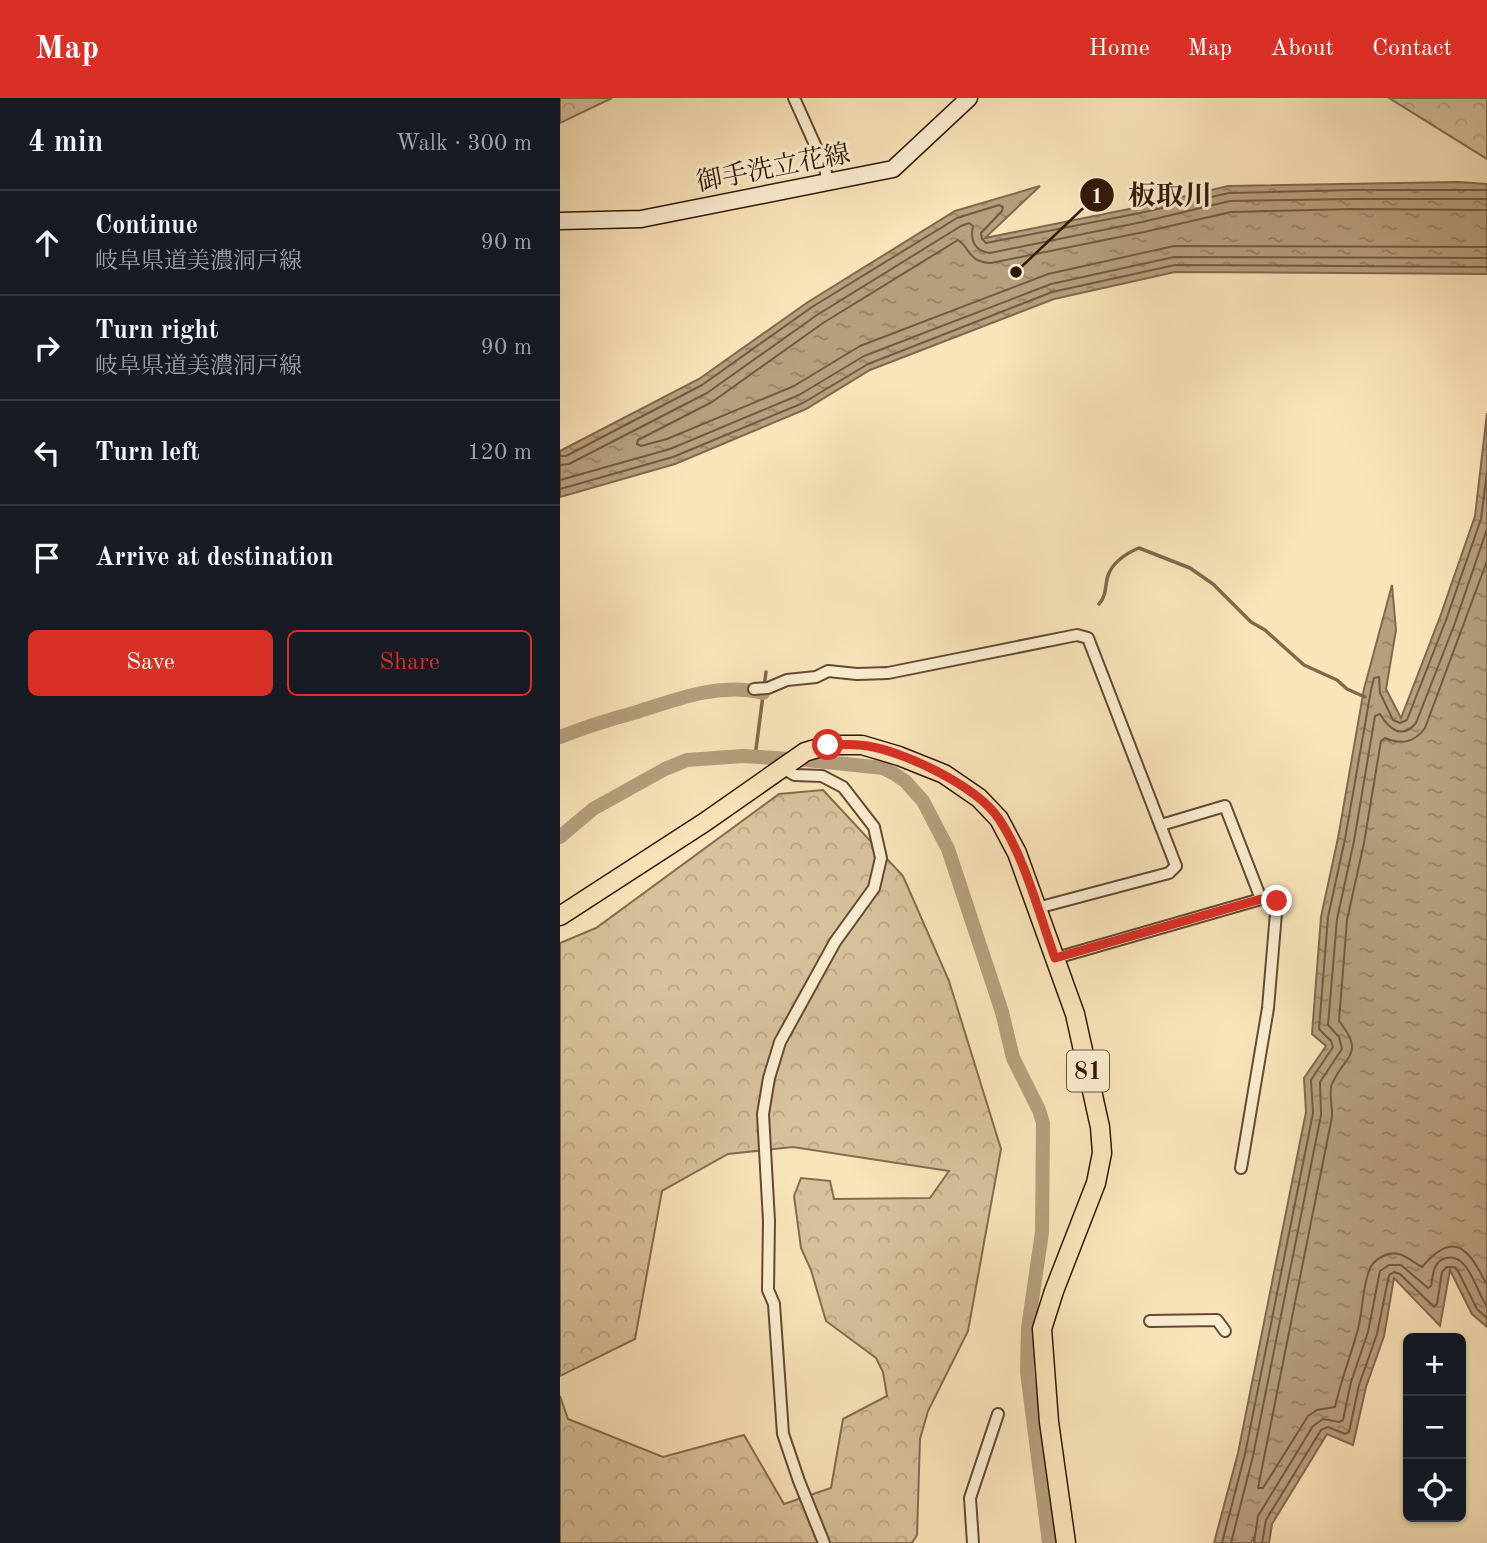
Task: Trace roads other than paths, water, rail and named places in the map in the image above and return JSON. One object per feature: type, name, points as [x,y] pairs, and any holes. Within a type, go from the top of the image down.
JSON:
[{"type":"main road","name":"御手洗立花線","points":[[560,221],[641,219],[893,169],[969,98]]},
{"type":"main road","name":"81","points":[[560,916],[705,822],[805,752],[828,745],[862,745],[944,774],[979,798],[999,818],[1017,853],[1077,1025],[1100,1127],[1101,1153],[1097,1183],[1054,1291],[1042,1329],[1041,1402],[1066,1543]]},
{"type":"street","points":[[794,98],[825,167],[827,180]]},
{"type":"street","points":[[754,689],[768,688],[787,680],[816,677],[828,671],[857,674],[913,670],[1021,645],[1084,635],[1091,643],[1176,866],[1169,873],[1037,908]]},
{"type":"street","points":[[784,766],[795,775],[822,776],[843,788],[874,827],[881,858],[874,888],[835,943],[780,1042],[769,1079],[763,1114],[769,1221],[768,1290],[774,1304],[783,1434],[824,1543]]},
{"type":"street","points":[[1161,825],[1225,806],[1261,899]]},
{"type":"street","points":[[1055,958],[1261,899],[1277,901],[1268,1008],[1241,1168]]},
{"type":"street","points":[[1150,1321],[1217,1320],[1225,1331]]},
{"type":"street","points":[[973,1543],[970,1498],[998,1414]]},
{"type":"water","points":[[1458,182],[1487,184],[1487,274],[1175,272],[1054,299],[870,370],[806,409],[675,464],[560,497],[560,451],[699,379],[808,302],[955,211],[1040,186],[985,238],[1228,186]]},
{"type":"water","points":[[1487,413],[1487,1327],[1472,1314],[1450,1270],[1440,1326],[1394,1278],[1384,1336],[1366,1387],[1353,1445],[1327,1434],[1272,1524],[1269,1543],[1255,1543],[1253,1538],[1251,1543],[1214,1543],[1238,1453],[1306,1112],[1304,1078],[1326,1046],[1312,1034],[1321,917],[1364,689],[1392,585],[1396,630],[1386,689],[1401,718],[1475,516]]},
{"type":"waterway","points":[[1099,604],[1112,568],[1130,552],[1139,548],[1190,568],[1213,584],[1251,622],[1265,630],[1304,665],[1365,697]]},
{"type":"waterway","points":[[755,757],[766,672]]},
{"type":"waterway","points":[[560,737],[683,697],[731,690],[763,693]]},
{"type":"waterway","points":[[560,837],[593,809],[665,769],[687,760],[743,756],[883,768],[905,781],[923,801],[948,849],[1002,1012],[1013,1058],[1043,1123],[1042,1232],[1028,1328],[1027,1372],[1049,1543]]},
{"type":"place","name":"板取川","points":[[1016,272]]}]
